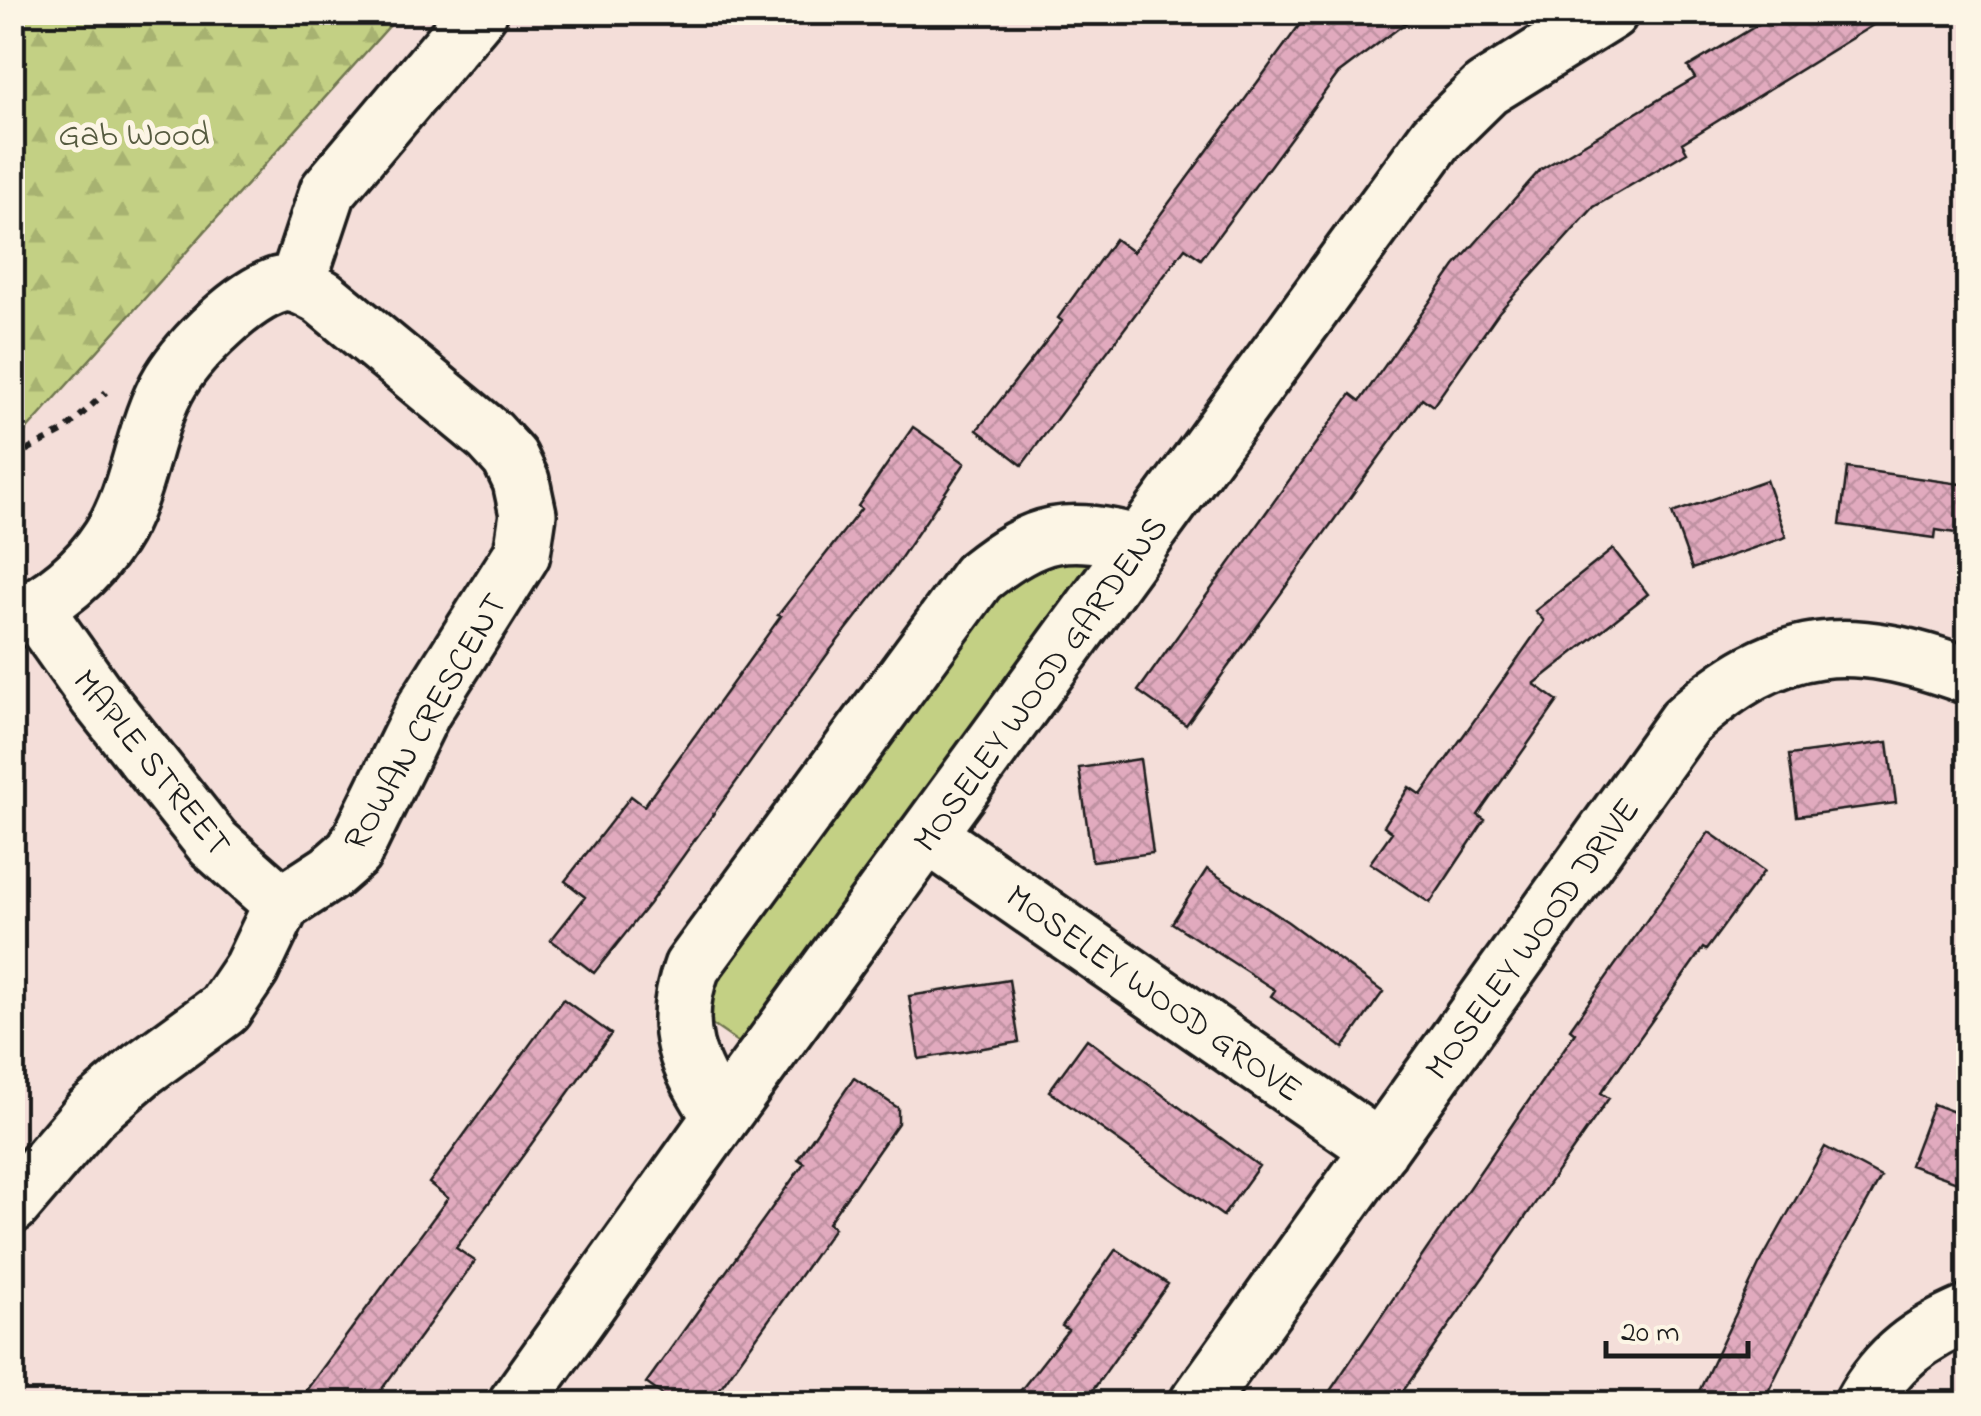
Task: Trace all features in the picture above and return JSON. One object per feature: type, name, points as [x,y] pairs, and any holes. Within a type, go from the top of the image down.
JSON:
[{"type":"street","points":[[24,615],[94,559],[111,535],[128,505],[171,380],[192,354],[246,304],[280,284],[297,284],[328,191],[478,12]]},
{"type":"street","name":"MOSELEY WOOD GARDENS","points":[[516,1404],[1436,138],[1486,89],[1610,12]]},
{"type":"street","name":"ROWAN CRESCENT","points":[[282,904],[332,872],[354,852],[423,711],[522,554],[528,514],[516,469],[490,436],[322,296],[297,284]]},
{"type":"street","points":[[721,1117],[694,1076],[686,1048],[682,1010],[684,988],[692,968],[978,577],[1028,542],[1061,532],[1095,532],[1140,544]]},
{"type":"street","name":"MAPLE STREET","points":[[24,615],[98,698],[212,842],[282,904]]},
{"type":"street","name":"MOSELEY WOOD DRIVE","points":[[1196,1404],[1685,722],[1720,691],[1763,666],[1814,650],[1862,648],[1913,656],[1968,676]]},
{"type":"street","name":"MOSELEY WOOD GROVE","points":[[929,836],[1380,1149]]},
{"type":"street","points":[[12,1205],[90,1114],[142,1068],[224,1008],[251,969],[282,904]]},
{"type":"street","points":[[1862,1404],[1893,1360],[1929,1330],[1968,1314]]},
{"type":"green space","name":"Gab Wood","points":[[12,13],[401,13],[13,445]]},
{"type":"green space","points":[[1034,556],[1092,558],[1087,575],[742,1045],[707,1021],[712,984],[998,579]]},
{"type":"building","points":[[1309,12],[1420,12],[1338,74],[1201,259],[1185,248],[1022,465],[977,430],[1062,321],[1058,318],[1115,239],[1133,252]]},
{"type":"building","points":[[1779,12],[1894,12],[1682,143],[1687,152],[1594,207],[1499,312],[1433,406],[1422,398],[1186,725],[1138,691],[1351,394],[1360,401],[1455,266],[1540,170],[1695,78],[1688,67]]},
{"type":"building","points":[[913,427],[965,463],[892,571],[829,652],[649,904],[594,973],[551,940],[585,897],[565,881],[631,796],[644,806],[781,616],[778,615],[861,509],[858,506]]},
{"type":"building","points":[[1847,468],[1968,485],[1962,534],[1936,530],[1935,538],[1840,525]]},
{"type":"building","points":[[1766,480],[1786,537],[1692,569],[1672,513]]},
{"type":"building","points":[[1613,549],[1648,594],[1534,684],[1558,701],[1478,815],[1485,820],[1430,903],[1370,863],[1392,832],[1384,826],[1409,787],[1421,795],[1483,708],[1544,621],[1535,611]]},
{"type":"building","points":[[1888,742],[1896,803],[1797,816],[1789,755]]},
{"type":"building","points":[[1140,759],[1153,853],[1092,861],[1079,768]]},
{"type":"building","points":[[1709,832],[1764,871],[1706,950],[1703,948],[1601,1093],[1609,1098],[1394,1404],[1321,1404],[1575,1033],[1570,1029]]},
{"type":"building","points":[[1207,869],[1383,992],[1343,1048],[1271,996],[1275,990],[1172,923]]},
{"type":"building","points":[[1009,980],[1019,1042],[919,1059],[909,996]]},
{"type":"building","points":[[563,999],[611,1034],[456,1248],[475,1261],[371,1404],[296,1404],[448,1198],[429,1183]]},
{"type":"building","points":[[1087,1039],[1259,1166],[1223,1216],[1049,1091]]},
{"type":"building","points":[[854,1078],[898,1108],[898,1123],[828,1223],[834,1228],[709,1404],[675,1404],[646,1383],[804,1163],[798,1159]]},
{"type":"building","points":[[1933,1104],[1968,1117],[1968,1186],[1910,1165]]},
{"type":"building","points":[[1825,1147],[1881,1177],[1762,1404],[1693,1404],[1759,1265]]},
{"type":"building","points":[[1116,1249],[1168,1284],[1083,1404],[1010,1404],[1068,1330],[1062,1326]]}]
